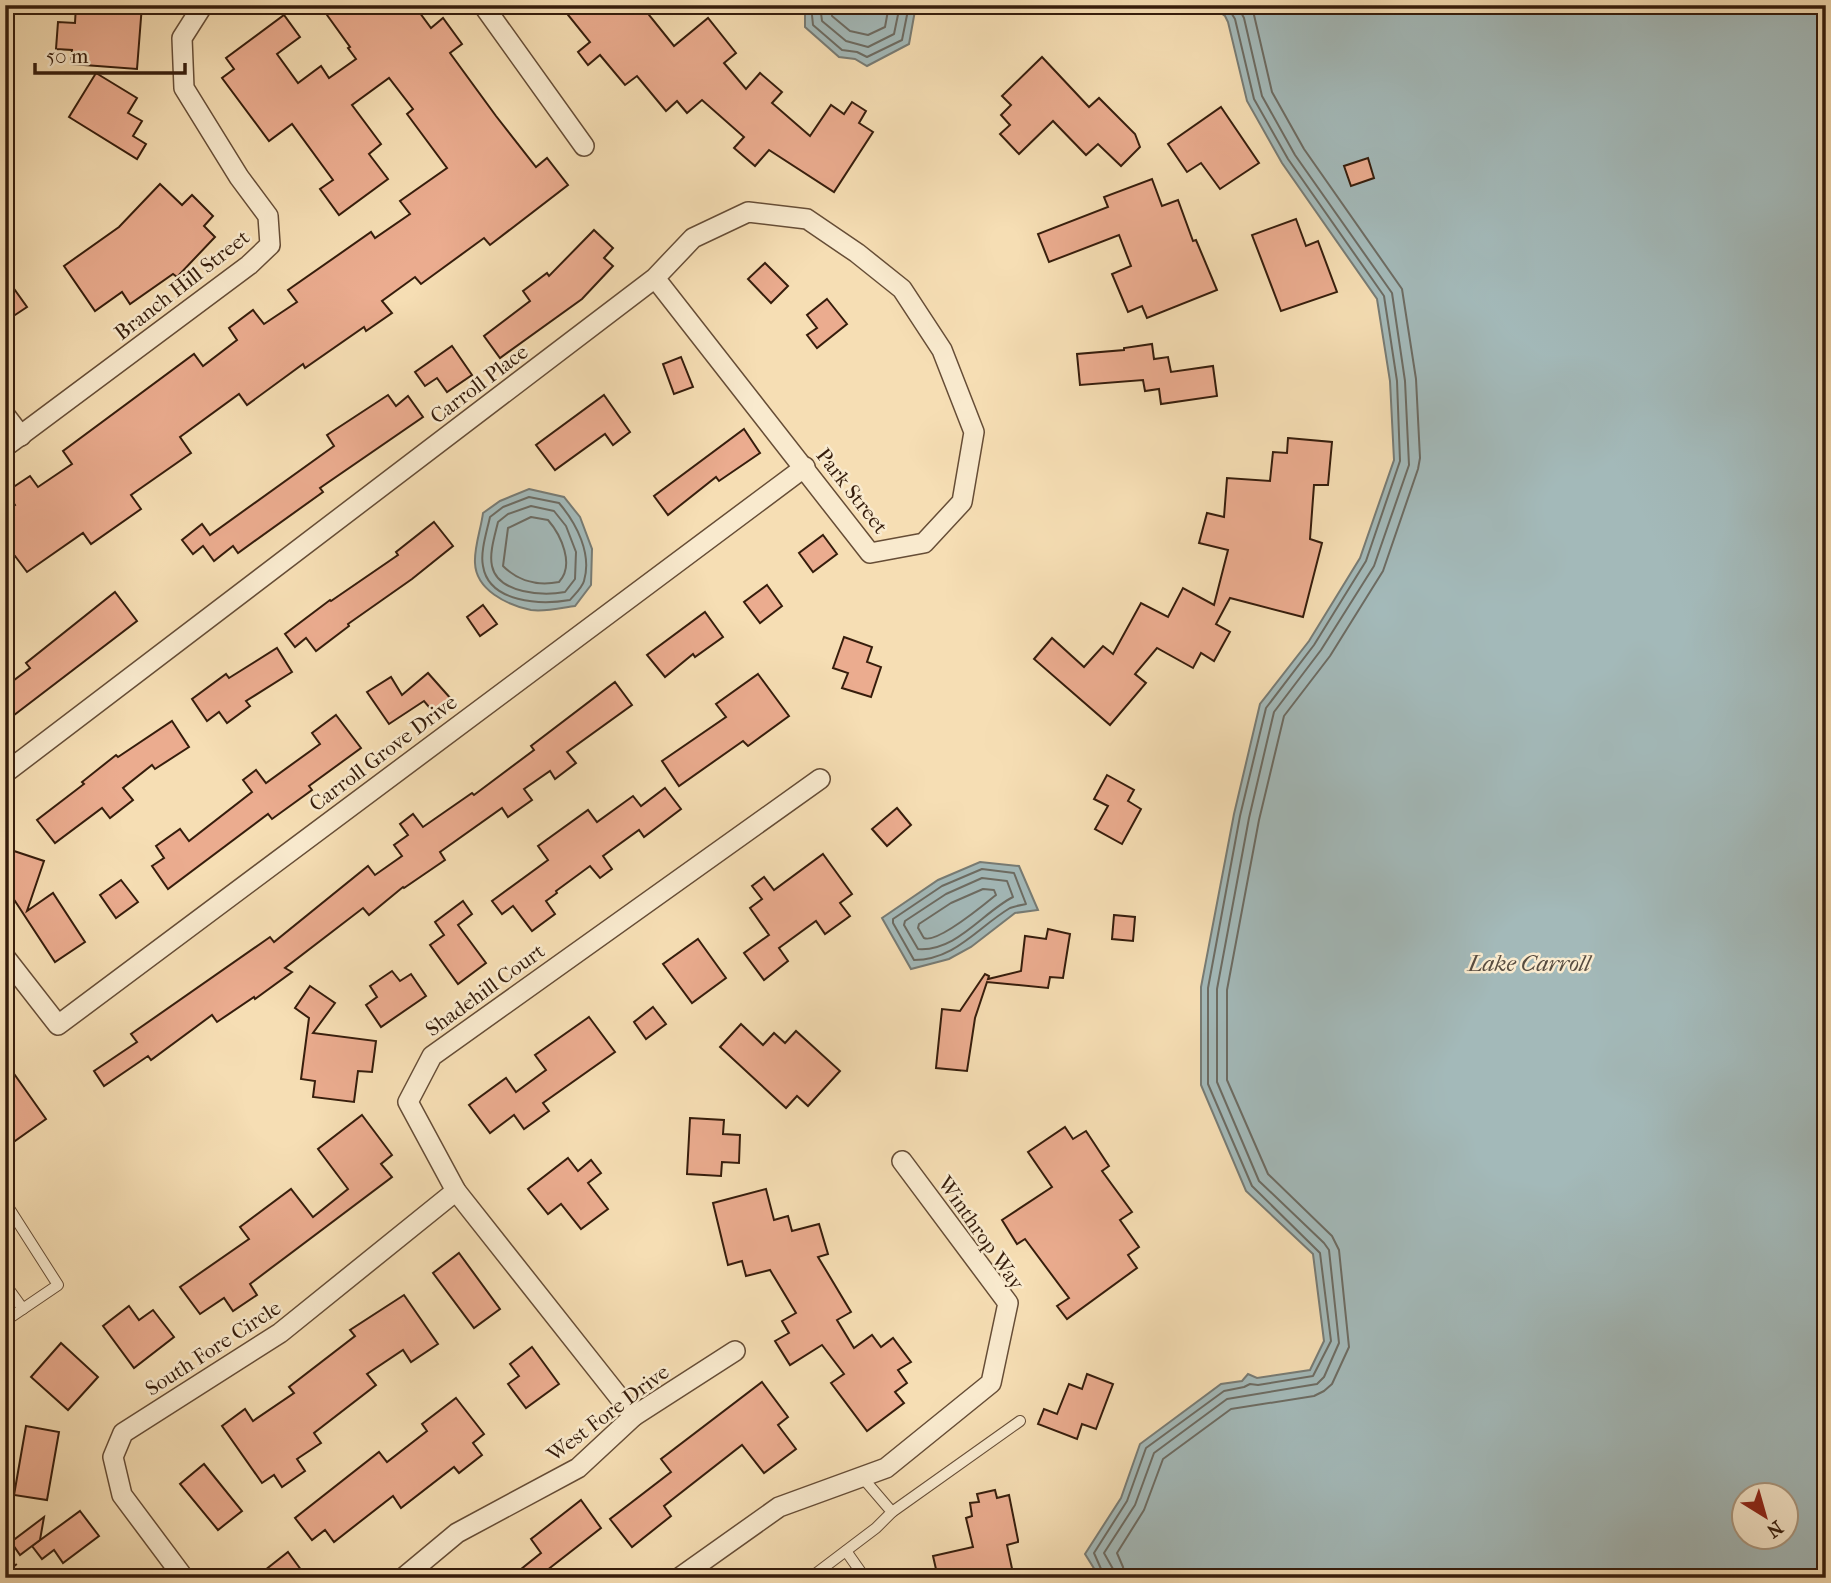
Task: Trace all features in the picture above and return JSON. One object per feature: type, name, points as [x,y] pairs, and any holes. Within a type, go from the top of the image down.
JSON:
[{"type":"street","name":"Branch Hill Street","points":[[13,441],[249,265],[270,245],[268,216],[239,177],[184,89],[182,38],[203,5]]},
{"type":"street","points":[[483,5],[584,146]]},
{"type":"street","name":"Carroll Place","points":[[5,773],[655,278],[693,238],[748,212],[807,219],[857,253],[902,289],[942,350],[958,390]]},
{"type":"street","name":"Park Street","points":[[655,278],[870,553],[924,543],[962,502],[974,432],[958,390]]},
{"type":"street","points":[[5,415],[13,441]]},
{"type":"street","name":"Carroll Grove Drive","points":[[5,957],[58,1025],[805,467]]},
{"type":"street","name":"Shadehill Court","points":[[634,1416],[456,1191],[408,1102],[432,1056],[820,779]]},
{"type":"street","name":"Winthrop Way","points":[[679,1578],[779,1507],[886,1468],[991,1383],[1008,1303],[902,1161]]},
{"type":"street","name":"South Fore Circle","points":[[184,1578],[122,1495],[113,1457],[123,1433],[280,1333],[456,1191]]},
{"type":"street","name":"West Fore Drive","points":[[403,1578],[457,1533],[578,1468],[634,1416],[735,1351]]},
{"type":"lane","points":[[5,1202],[58,1285],[5,1321]]},
{"type":"lane","points":[[5,1284],[23,1309]]},
{"type":"lane","points":[[810,1578],[892,1512],[1020,1421]]},
{"type":"lane","points":[[862,1477],[892,1512]]},
{"type":"lane","points":[[846,1551],[865,1578]]},
{"type":"path","points":[[5,1550],[25,1578]]},
{"type":"water","points":[[802,5],[916,5],[909,44],[867,66],[855,59],[839,57],[805,27],[805,10]]},
{"type":"water","name":"Lake Carroll","points":[[1210,5],[1826,5],[1826,1578],[1100,1578],[1085,1554],[1121,1498],[1140,1444],[1221,1384],[1242,1381],[1248,1374],[1257,1378],[1310,1370],[1324,1341],[1313,1254],[1246,1191],[1201,1085],[1201,987],[1234,814],[1260,704],[1309,641],[1360,558],[1394,460],[1390,381],[1377,299],[1282,163],[1247,101],[1225,16]]},
{"type":"water","points":[[529,489],[564,497],[580,517],[592,549],[591,585],[575,606],[542,610],[522,608],[494,595],[477,573],[476,551],[483,513],[500,501]]},
{"type":"water","points":[[980,862],[1019,866],[1038,910],[1015,913],[971,947],[949,959],[911,969],[882,918],[938,880]]},
{"type":"building","points":[[76,5],[142,5],[137,69],[71,64],[72,50],[56,49],[58,22],[75,23]]},
{"type":"building","points":[[339,5],[414,5],[431,28],[443,18],[462,44],[450,53],[496,116],[536,167],[547,158],[568,185],[490,245],[484,238],[421,284],[415,277],[382,301],[392,313],[366,331],[364,327],[305,368],[303,364],[247,405],[239,394],[180,437],[191,453],[131,495],[141,509],[91,544],[83,533],[27,572],[15,556],[5,563],[5,512],[15,505],[6,492],[30,476],[38,487],[72,464],[63,451],[194,354],[203,366],[237,340],[229,328],[253,310],[264,324],[297,302],[288,290],[371,232],[375,238],[410,214],[400,201],[447,168],[407,114],[413,109],[389,78],[352,105],[381,144],[369,154],[388,179],[339,215],[320,189],[333,180],[292,124],[269,141],[222,78],[234,69],[226,58],[284,15],[300,37],[277,54],[298,83],[321,66],[329,78],[356,59],[327,15]]},
{"type":"building","points":[[560,5],[661,5],[649,15],[674,46],[708,18],[736,53],[724,63],[746,89],[760,73],[782,92],[772,103],[810,136],[831,105],[844,114],[852,102],[866,111],[859,123],[873,132],[834,192],[769,150],[755,166],[734,148],[744,137],[702,100],[687,113],[677,101],[666,111],[637,76],[625,85],[600,55],[588,65],[578,52],[590,42]]},
{"type":"building","points":[[1042,57],[1089,107],[1099,98],[1135,134],[1140,147],[1121,166],[1098,144],[1086,155],[1053,121],[1019,154],[1000,134],[1010,125],[1001,115],[1011,105],[1002,96]]},
{"type":"building","points":[[96,73],[137,98],[128,113],[142,121],[133,136],[146,144],[137,159],[69,117]]},
{"type":"building","points":[[1221,107],[1259,163],[1220,189],[1201,163],[1187,172],[1168,144]]},
{"type":"building","points":[[1368,158],[1374,178],[1351,186],[1344,166]]},
{"type":"building","points":[[1152,179],[1162,206],[1178,200],[1193,241],[1196,240],[1217,290],[1147,318],[1142,306],[1128,312],[1112,274],[1131,266],[1119,235],[1049,262],[1038,234],[1108,207],[1104,197]]},
{"type":"building","points":[[160,184],[182,205],[192,195],[213,216],[204,226],[215,237],[177,277],[173,274],[130,304],[122,292],[95,311],[64,266],[119,227]]},
{"type":"building","points":[[1296,219],[1306,246],[1318,241],[1337,292],[1281,311],[1252,235]]},
{"type":"building","points":[[594,230],[613,248],[604,258],[613,266],[582,299],[500,358],[484,336],[530,301],[523,291],[547,273],[549,276]]},
{"type":"building","points":[[765,263],[788,286],[771,303],[748,279]]},
{"type":"building","points":[[5,276],[27,307],[12,317],[5,307]]},
{"type":"building","points":[[827,299],[847,324],[817,348],[807,335],[817,328],[807,315]]},
{"type":"building","points":[[1152,344],[1154,359],[1168,357],[1171,372],[1213,366],[1217,396],[1161,404],[1159,389],[1145,391],[1143,380],[1080,385],[1077,354],[1124,350]]},
{"type":"building","points":[[452,346],[472,375],[447,392],[437,378],[425,386],[415,372]]},
{"type":"building","points":[[681,357],[693,387],[674,394],[663,364]]},
{"type":"building","points":[[388,395],[396,406],[408,396],[423,417],[320,488],[323,492],[238,553],[233,546],[214,561],[203,546],[193,554],[182,540],[202,524],[210,535],[334,446],[327,435]]},
{"type":"building","points":[[604,395],[630,432],[613,445],[605,434],[555,470],[536,445]]},
{"type":"building","points":[[744,429],[760,453],[719,481],[716,477],[668,515],[654,496]]},
{"type":"building","points":[[1288,438],[1332,442],[1328,485],[1314,485],[1310,539],[1322,543],[1303,617],[1230,598],[1216,624],[1230,632],[1214,661],[1201,653],[1193,668],[1157,648],[1135,674],[1146,683],[1110,725],[1034,659],[1052,638],[1084,667],[1103,646],[1113,654],[1141,603],[1168,617],[1183,588],[1214,605],[1228,550],[1199,543],[1207,513],[1224,517],[1227,478],[1270,481],[1273,452],[1287,453]]},
{"type":"building","points":[[434,522],[453,546],[316,651],[306,638],[295,647],[285,634],[398,555],[396,552]]},
{"type":"building","points":[[823,535],[837,554],[813,572],[799,553]]},
{"type":"building","points":[[767,585],[782,606],[760,623],[744,602]]},
{"type":"building","points":[[115,592],[137,621],[5,722],[5,687],[30,668],[26,663]]},
{"type":"building","points":[[483,605],[497,624],[480,636],[467,617]]},
{"type":"building","points":[[705,612],[723,637],[695,657],[693,654],[665,677],[647,655]]},
{"type":"building","points":[[844,637],[872,647],[867,662],[881,667],[871,697],[842,688],[848,673],[833,668]]},
{"type":"building","points":[[277,648],[292,672],[246,701],[250,706],[227,723],[219,712],[207,721],[192,699],[226,674],[229,678]]},
{"type":"building","points":[[428,673],[452,700],[435,714],[424,701],[389,724],[367,692],[391,677],[402,695]]},
{"type":"building","points":[[758,674],[789,716],[748,746],[743,741],[679,786],[662,761],[726,717],[716,704]]},
{"type":"building","points":[[615,682],[632,705],[567,752],[576,763],[555,779],[550,771],[524,789],[532,800],[508,817],[502,808],[440,852],[445,860],[403,887],[369,915],[363,908],[285,968],[292,972],[255,999],[254,997],[217,1022],[212,1015],[151,1060],[148,1056],[104,1086],[94,1071],[137,1042],[131,1034],[270,937],[274,942],[368,866],[375,875],[402,856],[394,845],[408,835],[400,824],[413,814],[423,827],[472,793],[474,795],[534,750],[531,746]]},
{"type":"building","points":[[336,715],[361,748],[309,786],[312,790],[272,819],[268,814],[168,889],[152,866],[164,858],[156,846],[180,829],[189,841],[252,792],[243,780],[256,770],[266,783],[320,744],[312,733]]},
{"type":"building","points":[[172,721],[189,747],[155,769],[152,765],[123,788],[133,800],[110,818],[102,808],[55,843],[37,820],[116,755],[118,757]]},
{"type":"building","points":[[1107,775],[1134,790],[1128,801],[1141,809],[1122,844],[1095,829],[1108,806],[1094,799]]},
{"type":"building","points":[[665,788],[681,809],[644,837],[639,830],[603,856],[612,869],[600,878],[590,866],[556,891],[557,893],[546,901],[555,914],[532,931],[513,906],[502,914],[492,901],[548,860],[538,846],[588,810],[597,822],[633,796],[641,806]]},
{"type":"building","points":[[897,808],[911,825],[887,846],[872,829]]},
{"type":"building","points":[[5,848],[44,861],[27,911],[53,893],[85,942],[55,962],[13,898],[5,895]]},
{"type":"building","points":[[823,854],[852,894],[840,903],[850,916],[825,934],[816,921],[779,948],[788,961],[764,980],[744,953],[769,935],[750,908],[762,899],[752,886],[764,877],[774,890]]},
{"type":"building","points":[[121,880],[138,902],[116,918],[100,895]]},
{"type":"building","points":[[463,901],[472,914],[458,925],[486,963],[458,984],[430,945],[444,935],[435,922]]},
{"type":"building","points":[[1114,915],[1135,917],[1133,941],[1112,939]]},
{"type":"building","points":[[1048,929],[1070,934],[1063,978],[1050,977],[1048,988],[987,982],[975,1018],[967,1071],[936,1068],[942,1009],[960,1011],[985,974],[989,976],[988,979],[1021,971],[1025,936],[1046,939]]},
{"type":"building","points":[[698,939],[726,978],[692,1003],[663,964]]},
{"type":"building","points":[[392,971],[400,981],[411,974],[426,996],[381,1027],[366,1005],[377,997],[370,986]]},
{"type":"building","points":[[310,986],[335,1003],[313,1033],[376,1041],[372,1072],[358,1071],[354,1102],[313,1097],[315,1081],[301,1079],[309,1018],[295,1008]]},
{"type":"building","points":[[653,1007],[666,1024],[646,1039],[634,1022]]},
{"type":"building","points":[[589,1017],[615,1052],[543,1103],[549,1111],[524,1129],[514,1115],[490,1133],[469,1105],[506,1078],[516,1092],[546,1070],[535,1055]]},
{"type":"building","points":[[741,1024],[763,1045],[774,1033],[785,1043],[796,1031],[840,1071],[808,1106],[797,1096],[786,1108],[720,1047]]},
{"type":"building","points":[[5,1061],[46,1119],[5,1148]]},
{"type":"building","points":[[362,1115],[392,1155],[381,1164],[392,1177],[250,1284],[257,1295],[233,1311],[224,1298],[200,1314],[180,1287],[249,1239],[240,1227],[291,1189],[313,1217],[348,1189],[318,1149]]},
{"type":"building","points":[[690,1118],[724,1120],[723,1134],[740,1135],[739,1163],[722,1162],[721,1176],[687,1174]]},
{"type":"building","points":[[1065,1127],[1073,1139],[1086,1131],[1109,1166],[1102,1171],[1132,1212],[1120,1220],[1139,1247],[1128,1255],[1137,1268],[1067,1319],[1057,1306],[1069,1298],[1025,1239],[1017,1244],[1002,1220],[1052,1187],[1028,1152]]},
{"type":"building","points":[[568,1158],[578,1171],[591,1160],[601,1173],[588,1183],[608,1209],[581,1229],[561,1204],[548,1214],[528,1189]]},
{"type":"building","points":[[766,1189],[774,1220],[788,1216],[792,1231],[819,1224],[828,1254],[818,1257],[851,1312],[837,1320],[854,1348],[872,1335],[881,1347],[893,1338],[911,1362],[898,1370],[907,1383],[895,1392],[904,1403],[867,1431],[831,1383],[844,1374],[822,1345],[790,1365],[775,1341],[789,1333],[782,1321],[796,1313],[770,1270],[746,1276],[742,1261],[728,1265],[713,1203]]},
{"type":"building","points":[[459,1253],[500,1309],[474,1328],[433,1273]]},
{"type":"building","points":[[404,1295],[438,1344],[411,1362],[403,1350],[367,1374],[376,1385],[314,1433],[321,1443],[297,1459],[305,1471],[282,1487],[274,1475],[262,1483],[222,1426],[245,1409],[253,1421],[294,1393],[289,1387],[355,1336],[350,1330]]},
{"type":"building","points":[[129,1306],[139,1320],[153,1310],[174,1337],[134,1368],[103,1326]]},
{"type":"building","points":[[61,1343],[98,1377],[68,1410],[31,1377]]},
{"type":"building","points":[[532,1347],[559,1384],[526,1408],[508,1384],[519,1376],[510,1364]]},
{"type":"building","points":[[1087,1374],[1113,1384],[1096,1429],[1082,1424],[1077,1439],[1038,1424],[1044,1409],[1057,1414],[1069,1384],[1082,1389]]},
{"type":"building","points":[[762,1382],[788,1417],[778,1425],[796,1449],[764,1473],[742,1445],[664,1506],[671,1516],[632,1547],[610,1519],[671,1472],[661,1459]]},
{"type":"building","points":[[456,1398],[484,1434],[473,1443],[482,1455],[459,1473],[454,1467],[401,1508],[393,1496],[334,1542],[325,1530],[312,1540],[295,1518],[379,1452],[387,1462],[427,1431],[422,1424]]},
{"type":"building","points":[[26,1426],[59,1432],[47,1500],[14,1495]]},
{"type":"building","points":[[204,1464],[242,1511],[218,1530],[180,1484]]},
{"type":"building","points":[[995,1490],[997,1498],[1009,1495],[1018,1540],[1007,1545],[1014,1578],[938,1578],[933,1556],[973,1547],[966,1518],[972,1516],[970,1503],[979,1502],[977,1494]]},
{"type":"building","points":[[581,1500],[601,1528],[537,1578],[510,1578],[541,1553],[531,1539]]},
{"type":"building","points":[[80,1511],[99,1536],[63,1563],[54,1550],[42,1559],[32,1546]]},
{"type":"building","points":[[44,1517],[40,1540],[20,1555],[11,1542]]},
{"type":"building","points":[[288,1552],[307,1578],[255,1578]]}]
